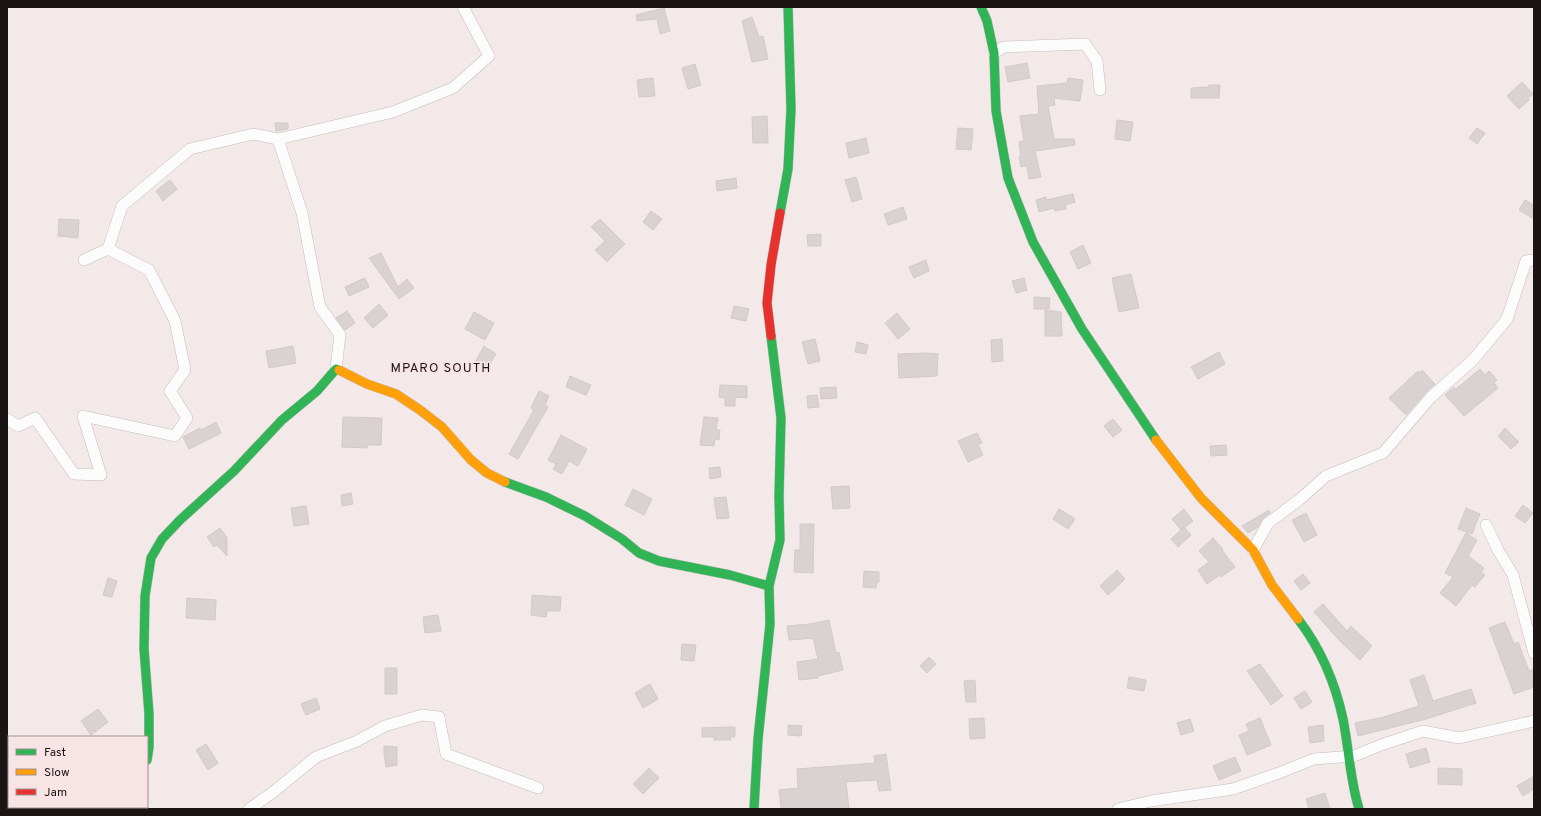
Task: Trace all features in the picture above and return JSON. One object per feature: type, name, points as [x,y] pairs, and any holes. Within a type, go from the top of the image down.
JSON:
[{"type":"street","points":[[84,260],[108,249],[122,206],[190,149],[253,134],[278,140],[393,112],[453,88],[489,56],[463,7]]},
{"type":"street","points":[[753,808],[758,740],[770,624],[769,586],[780,540],[779,496],[781,418],[767,303],[771,264],[788,169],[791,109],[788,7]]},
{"type":"street","points":[[981,7],[987,21],[994,53],[996,111],[1008,178],[1033,242],[1082,329],[1145,425],[1201,498],[1253,550],[1272,585],[1305,628],[1323,657],[1333,682],[1343,719],[1354,793],[1359,809]]},
{"type":"street","points":[[994,53],[1004,47],[1085,44],[1097,61],[1100,90]]},
{"type":"street","points":[[148,754],[149,714],[144,649],[145,596],[150,558],[162,539],[180,520],[234,471],[282,420],[317,391],[336,369],[340,335],[320,307],[302,213],[278,140]]},
{"type":"street","points":[[7,419],[18,426],[35,418],[74,474],[101,475],[83,416],[175,436],[187,418],[170,391],[186,370],[175,321],[149,270],[108,249]]},
{"type":"street","points":[[1253,550],[1268,523],[1326,476],[1383,453],[1431,397],[1473,360],[1507,319],[1526,261],[1534,260]]},
{"type":"street","points":[[336,369],[367,384],[396,394],[420,410],[442,427],[471,460],[487,473],[514,486],[546,497],[585,516],[622,539],[639,553],[659,561],[730,575],[769,586]]},
{"type":"street","points":[[1486,525],[1498,550],[1513,575],[1534,653]]},
{"type":"street","points":[[249,809],[272,793],[316,756],[357,741],[385,726],[422,714],[439,717],[446,754],[538,788]]},
{"type":"street","points":[[1118,809],[1151,801],[1233,789],[1314,759],[1354,756],[1381,745],[1423,732],[1459,738],[1534,721]]},
{"type":"building","points":[[664,8],[670,31],[660,34],[657,19],[637,21],[636,15]]},
{"type":"building","points":[[752,17],[759,37],[763,36],[768,59],[752,62],[742,21]]},
{"type":"building","points":[[1027,63],[1030,78],[1008,82],[1005,67]]},
{"type":"building","points":[[695,64],[701,85],[688,89],[682,68]]},
{"type":"building","points":[[653,78],[655,96],[639,97],[637,80]]},
{"type":"building","points":[[1068,78],[1083,80],[1080,101],[1054,98],[1055,105],[1048,106],[1054,139],[1074,139],[1075,145],[1035,151],[1041,177],[1029,179],[1027,166],[1021,167],[1019,157],[1021,157],[1019,142],[1024,141],[1020,116],[1039,114],[1037,86],[1067,83]]},
{"type":"building","points":[[1522,82],[1533,94],[1519,109],[1507,96]]},
{"type":"building","points":[[1209,85],[1220,85],[1219,98],[1191,98],[1191,88],[1209,87]]},
{"type":"building","points":[[767,116],[768,143],[753,143],[752,117]]},
{"type":"building","points":[[1117,120],[1133,122],[1130,141],[1115,139]]},
{"type":"building","points":[[275,123],[288,123],[288,129],[276,131]]},
{"type":"building","points":[[958,128],[973,129],[971,150],[956,149]]},
{"type":"building","points":[[1477,128],[1485,133],[1477,144],[1469,138]]},
{"type":"building","points":[[866,138],[869,153],[849,158],[846,143]]},
{"type":"building","points":[[856,177],[862,199],[852,202],[845,180]]},
{"type":"building","points":[[736,178],[737,188],[717,191],[716,181]]},
{"type":"building","points":[[170,180],[177,189],[163,201],[156,191]]},
{"type":"building","points":[[1073,194],[1075,202],[1065,205],[1066,209],[1055,211],[1054,208],[1039,212],[1036,200],[1046,197],[1046,200]]},
{"type":"building","points":[[1525,200],[1534,205],[1534,219],[1519,210]]},
{"type":"building","points":[[903,207],[907,219],[888,225],[884,214]]},
{"type":"building","points":[[651,211],[662,219],[653,230],[643,222]]},
{"type":"building","points":[[59,219],[79,220],[78,238],[58,236]]},
{"type":"building","points":[[600,219],[625,244],[607,262],[595,250],[605,241],[591,227]]},
{"type":"building","points":[[821,234],[821,246],[808,246],[807,235]]},
{"type":"building","points":[[1083,245],[1091,263],[1078,269],[1070,252]]},
{"type":"building","points":[[381,253],[398,287],[407,279],[414,288],[399,299],[369,258]]},
{"type":"building","points":[[926,260],[929,271],[914,278],[909,267]]},
{"type":"building","points":[[1131,274],[1139,308],[1119,312],[1112,278]]},
{"type":"building","points":[[365,278],[369,287],[349,296],[345,287]]},
{"type":"building","points":[[1024,278],[1027,290],[1016,293],[1012,281]]},
{"type":"building","points":[[1034,297],[1050,298],[1049,309],[1034,309]]},
{"type":"building","points":[[379,304],[388,315],[373,328],[364,318]]},
{"type":"building","points":[[734,306],[749,309],[746,321],[731,318]]},
{"type":"building","points":[[1045,310],[1061,312],[1062,336],[1045,336]]},
{"type":"building","points":[[347,311],[355,323],[345,330],[336,318]]},
{"type":"building","points":[[474,312],[494,323],[485,340],[465,329]]},
{"type":"building","points":[[897,313],[910,329],[898,339],[885,323]]},
{"type":"building","points":[[815,339],[820,361],[808,364],[802,342]]},
{"type":"building","points":[[1002,339],[1003,361],[992,362],[991,340]]},
{"type":"building","points":[[857,342],[868,345],[866,354],[855,352]]},
{"type":"building","points":[[293,346],[296,363],[269,368],[266,351]]},
{"type":"building","points":[[484,346],[496,354],[487,369],[475,362]]},
{"type":"building","points":[[1219,352],[1225,364],[1198,379],[1191,367]]},
{"type":"building","points":[[898,354],[938,354],[937,376],[899,378]]},
{"type":"building","points":[[1480,369],[1485,375],[1489,371],[1497,380],[1494,383],[1498,388],[1464,416],[1445,395],[1454,387],[1456,389]]},
{"type":"building","points":[[1422,370],[1435,384],[1406,415],[1389,398],[1418,371],[1419,373]]},
{"type":"building","points":[[570,376],[591,385],[586,395],[566,387]]},
{"type":"building","points":[[720,385],[747,386],[747,398],[735,397],[735,406],[725,406],[725,398],[719,397]]},
{"type":"building","points":[[836,387],[837,398],[821,399],[820,388]]},
{"type":"building","points":[[539,391],[549,396],[545,405],[548,407],[518,459],[509,454],[534,410],[531,408]]},
{"type":"building","points":[[817,395],[819,407],[808,408],[807,396]]},
{"type":"building","points":[[343,417],[382,418],[381,445],[368,445],[367,448],[342,447]]},
{"type":"building","points":[[704,417],[718,418],[716,430],[720,430],[719,440],[715,439],[714,446],[700,445]]},
{"type":"building","points":[[1113,419],[1122,430],[1113,437],[1104,426]]},
{"type":"building","points":[[216,422],[221,433],[189,449],[183,437]]},
{"type":"building","points":[[1505,428],[1519,442],[1511,449],[1498,436]]},
{"type":"building","points":[[977,433],[982,443],[978,444],[983,455],[968,462],[958,441]]},
{"type":"building","points":[[561,435],[587,449],[578,466],[569,461],[562,474],[553,469],[556,464],[548,460]]},
{"type":"building","points":[[1226,445],[1227,455],[1211,456],[1210,446]]},
{"type":"building","points":[[720,467],[721,477],[710,479],[709,468]]},
{"type":"building","points":[[849,486],[850,508],[833,509],[831,487]]},
{"type":"building","points":[[633,489],[652,499],[644,515],[625,505]]},
{"type":"building","points":[[351,493],[353,504],[342,506],[341,495]]},
{"type":"building","points":[[726,497],[729,518],[717,519],[714,498]]},
{"type":"building","points":[[1523,505],[1533,513],[1525,523],[1515,516]]},
{"type":"building","points":[[306,506],[309,524],[294,526],[291,508]]},
{"type":"building","points":[[1466,508],[1480,514],[1472,534],[1458,529]]},
{"type":"building","points":[[1059,509],[1075,519],[1068,529],[1053,519]]},
{"type":"building","points":[[1184,509],[1193,521],[1181,530],[1172,519]]},
{"type":"building","points":[[1269,510],[1270,513],[1262,519],[1258,527],[1248,533],[1242,526]]},
{"type":"building","points":[[1306,513],[1317,535],[1304,542],[1292,520]]},
{"type":"building","points":[[800,524],[814,524],[813,573],[794,572],[795,550],[800,550]]},
{"type":"building","points":[[1184,527],[1191,535],[1178,547],[1171,539]]},
{"type":"building","points":[[220,528],[227,538],[227,556],[217,545],[214,547],[207,537]]},
{"type":"building","points":[[1466,533],[1477,540],[1468,556],[1484,568],[1481,572],[1485,575],[1475,587],[1472,585],[1456,606],[1440,593],[1453,577],[1445,573]]},
{"type":"building","points":[[1213,538],[1223,549],[1222,550],[1235,567],[1221,577],[1220,575],[1207,584],[1198,570],[1209,562],[1199,551]]},
{"type":"building","points":[[1117,570],[1125,579],[1108,595],[1100,586]]},
{"type":"building","points":[[864,571],[879,572],[879,582],[877,582],[876,588],[863,587]]},
{"type":"building","points":[[1303,574],[1310,583],[1301,590],[1294,581]]},
{"type":"building","points":[[108,578],[117,581],[112,597],[103,595]]},
{"type":"building","points":[[532,595],[561,597],[560,611],[547,611],[546,617],[531,615]]},
{"type":"building","points":[[187,598],[216,600],[215,620],[186,618]]},
{"type":"building","points":[[1323,604],[1347,631],[1351,626],[1372,646],[1360,660],[1339,640],[1314,612]]},
{"type":"building","points":[[438,615],[441,631],[425,633],[423,617]]},
{"type":"building","points":[[829,620],[836,653],[839,652],[843,670],[818,676],[818,678],[799,680],[797,662],[818,659],[813,638],[789,640],[787,626],[810,624]]},
{"type":"building","points":[[1505,622],[1514,644],[1518,642],[1529,671],[1534,669],[1534,687],[1514,694],[1489,628]]},
{"type":"building","points":[[682,644],[696,645],[694,661],[681,660]]},
{"type":"building","points":[[929,657],[936,664],[927,673],[920,666]]},
{"type":"building","points":[[1260,664],[1283,696],[1271,705],[1247,671]]},
{"type":"building","points":[[385,668],[397,668],[397,694],[385,694]]},
{"type":"building","points":[[1424,675],[1433,701],[1471,689],[1476,703],[1426,719],[1358,736],[1355,723],[1384,717],[1419,706],[1410,680]]},
{"type":"building","points":[[1129,677],[1146,680],[1144,691],[1127,688]]},
{"type":"building","points":[[975,680],[976,702],[966,702],[964,681]]},
{"type":"building","points":[[650,684],[658,699],[643,708],[635,693]]},
{"type":"building","points":[[1305,691],[1312,702],[1301,709],[1294,698]]},
{"type":"building","points":[[316,698],[320,709],[306,715],[301,704]]},
{"type":"building","points":[[98,709],[108,722],[91,735],[81,721]]},
{"type":"building","points":[[984,718],[985,738],[970,739],[969,719]]},
{"type":"building","points":[[1260,718],[1271,745],[1247,755],[1239,735],[1249,731],[1246,724]]},
{"type":"building","points":[[1190,719],[1194,731],[1181,735],[1177,723]]},
{"type":"building","points":[[788,725],[802,726],[801,736],[788,735]]},
{"type":"building","points":[[1323,725],[1324,741],[1310,743],[1308,727]]},
{"type":"building","points":[[735,727],[735,737],[730,737],[731,740],[714,740],[714,737],[702,737],[702,728]]},
{"type":"building","points":[[206,744],[218,763],[208,770],[196,750]]},
{"type":"building","points":[[384,746],[397,747],[397,765],[386,767]]},
{"type":"building","points":[[1426,748],[1430,762],[1410,768],[1406,754]]},
{"type":"building","points":[[886,754],[891,790],[879,791],[877,780],[846,782],[849,809],[781,809],[779,790],[798,788],[797,769],[875,763],[874,756]]},
{"type":"building","points":[[1235,757],[1241,771],[1219,780],[1213,766]]},
{"type":"building","points":[[649,768],[659,778],[643,794],[633,784]]},
{"type":"building","points":[[1438,768],[1462,769],[1462,785],[1438,784]]},
{"type":"building","points":[[1534,776],[1534,789],[1523,796],[1517,786]]},
{"type":"building","points":[[1325,793],[1330,809],[1309,809],[1306,799]]},
{"type":"traffic: fast","points":[[780,213],[788,169],[791,109],[788,7]]},
{"type":"traffic: fast","points":[[981,7],[987,21],[994,53],[996,111],[1008,178],[1033,242],[1082,329],[1156,440]]},
{"type":"traffic: fast","points":[[754,809],[758,739],[770,624],[769,586],[780,540],[779,496],[781,418],[771,336]]},
{"type":"traffic: fast","points":[[148,754],[149,714],[144,649],[145,596],[151,558],[162,539],[180,520],[234,471],[282,420],[317,391],[336,369],[339,370]]},
{"type":"traffic: fast","points":[[505,482],[546,497],[585,516],[622,539],[639,553],[659,561],[730,575],[769,586]]},
{"type":"traffic: fast","points":[[1298,619],[1314,642],[1326,666],[1336,692],[1343,719],[1359,809]]},
{"type":"traffic: slow","points":[[339,370],[367,384],[396,394],[420,410],[442,427],[471,460],[487,473],[505,482]]},
{"type":"traffic: slow","points":[[1156,440],[1201,498],[1253,550],[1272,585],[1298,619]]},
{"type":"traffic: jam","points":[[771,336],[767,303],[771,265],[780,213]]},
{"type":"district","name":"MPARO SOUTH","points":[[441,369]]}]
